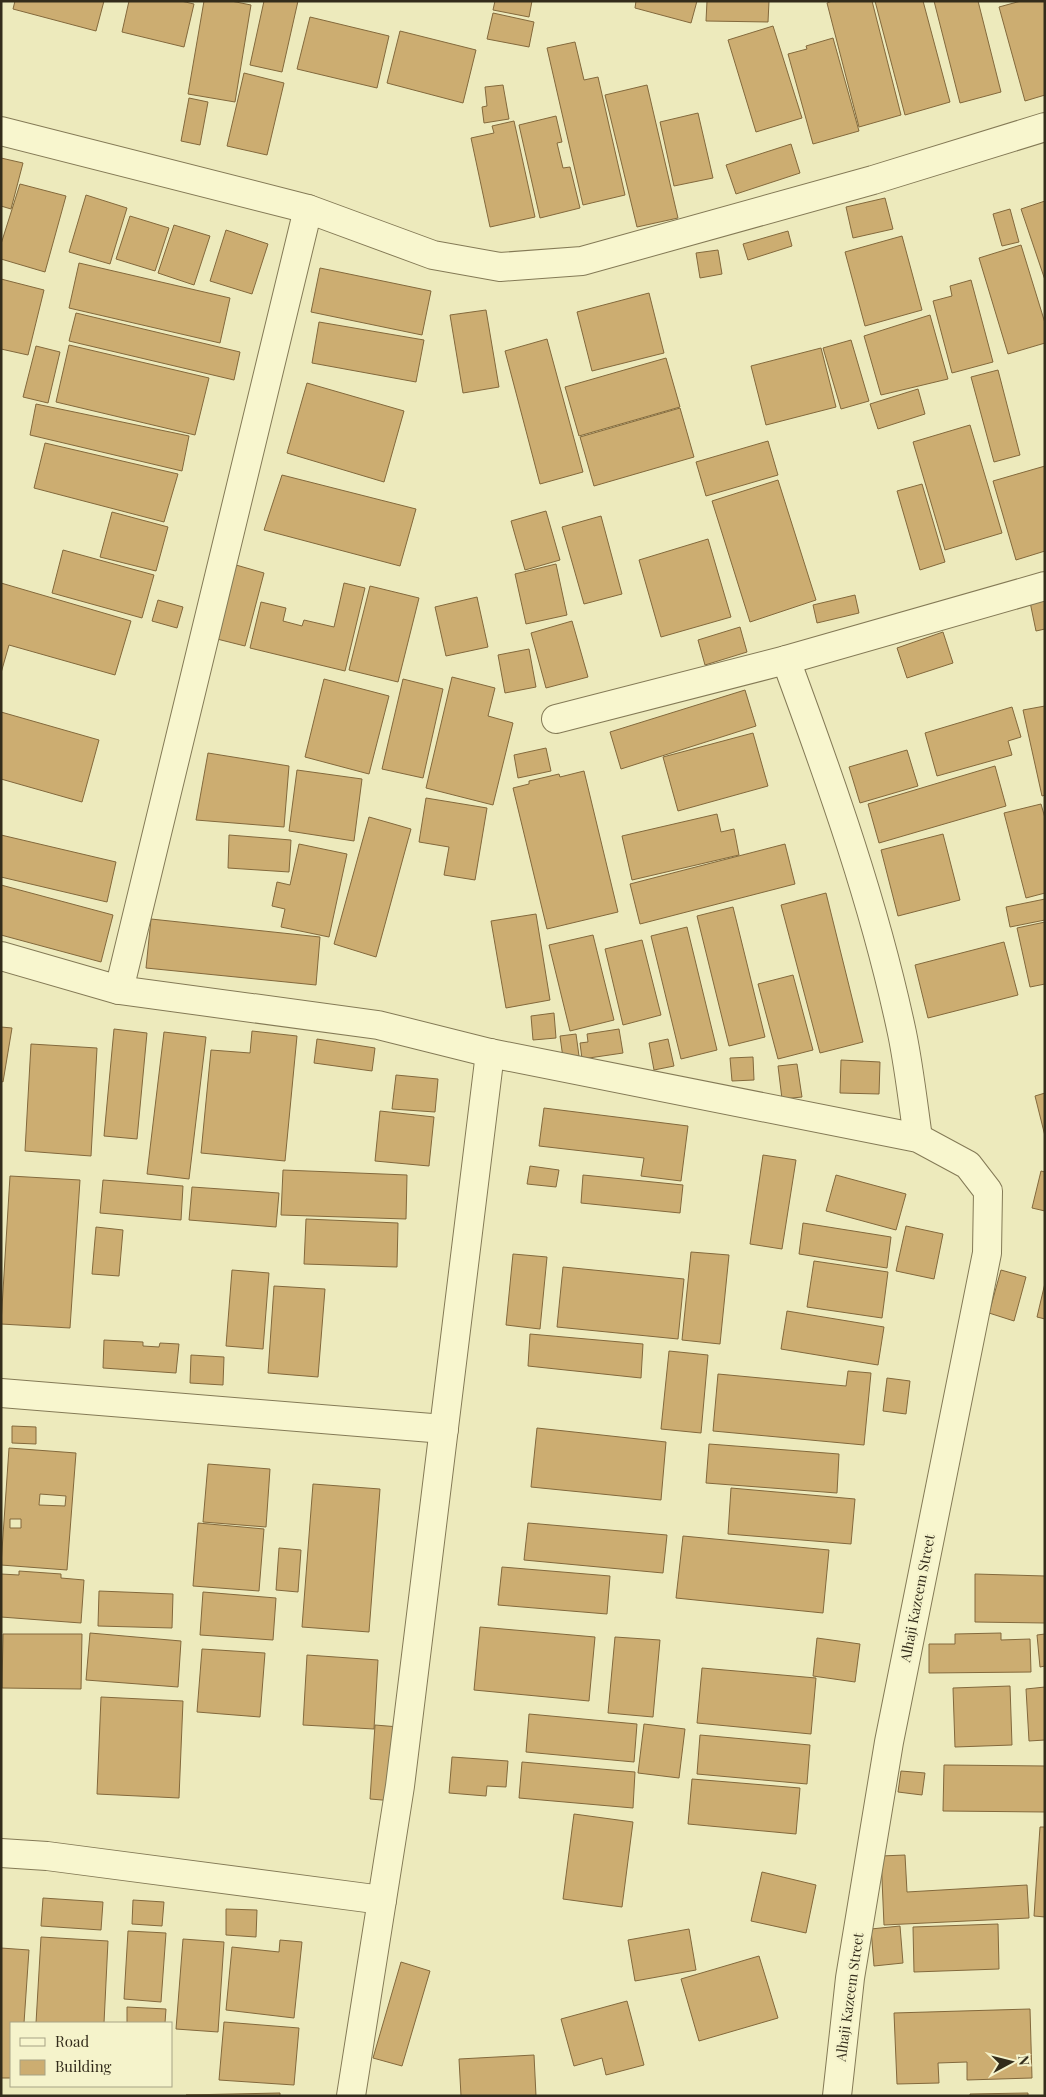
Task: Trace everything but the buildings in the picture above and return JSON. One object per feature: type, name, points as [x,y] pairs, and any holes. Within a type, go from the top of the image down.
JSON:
[{"type":"street","points":[[1,131],[308,209],[433,255],[500,267],[582,261],[873,180],[1045,127]]},
{"type":"street","points":[[120,990],[308,209]]},
{"type":"street","points":[[556,719],[786,660],[1045,586]]},
{"type":"street","points":[[786,660],[839,806],[871,910],[902,1033],[918,1138]]},
{"type":"street","name":"Alhaji Kazeem Street","points":[[1,956],[120,990],[378,1025],[490,1053],[918,1138],[968,1165],[988,1191],[987,1253],[889,1742],[850,1978],[837,2096]]},
{"type":"street","points":[[351,2096],[400,1786],[490,1053]]},
{"type":"street","points":[[1,1393],[444,1429]]},
{"type":"street","points":[[1,1853],[47,1856],[382,1900]]}]
